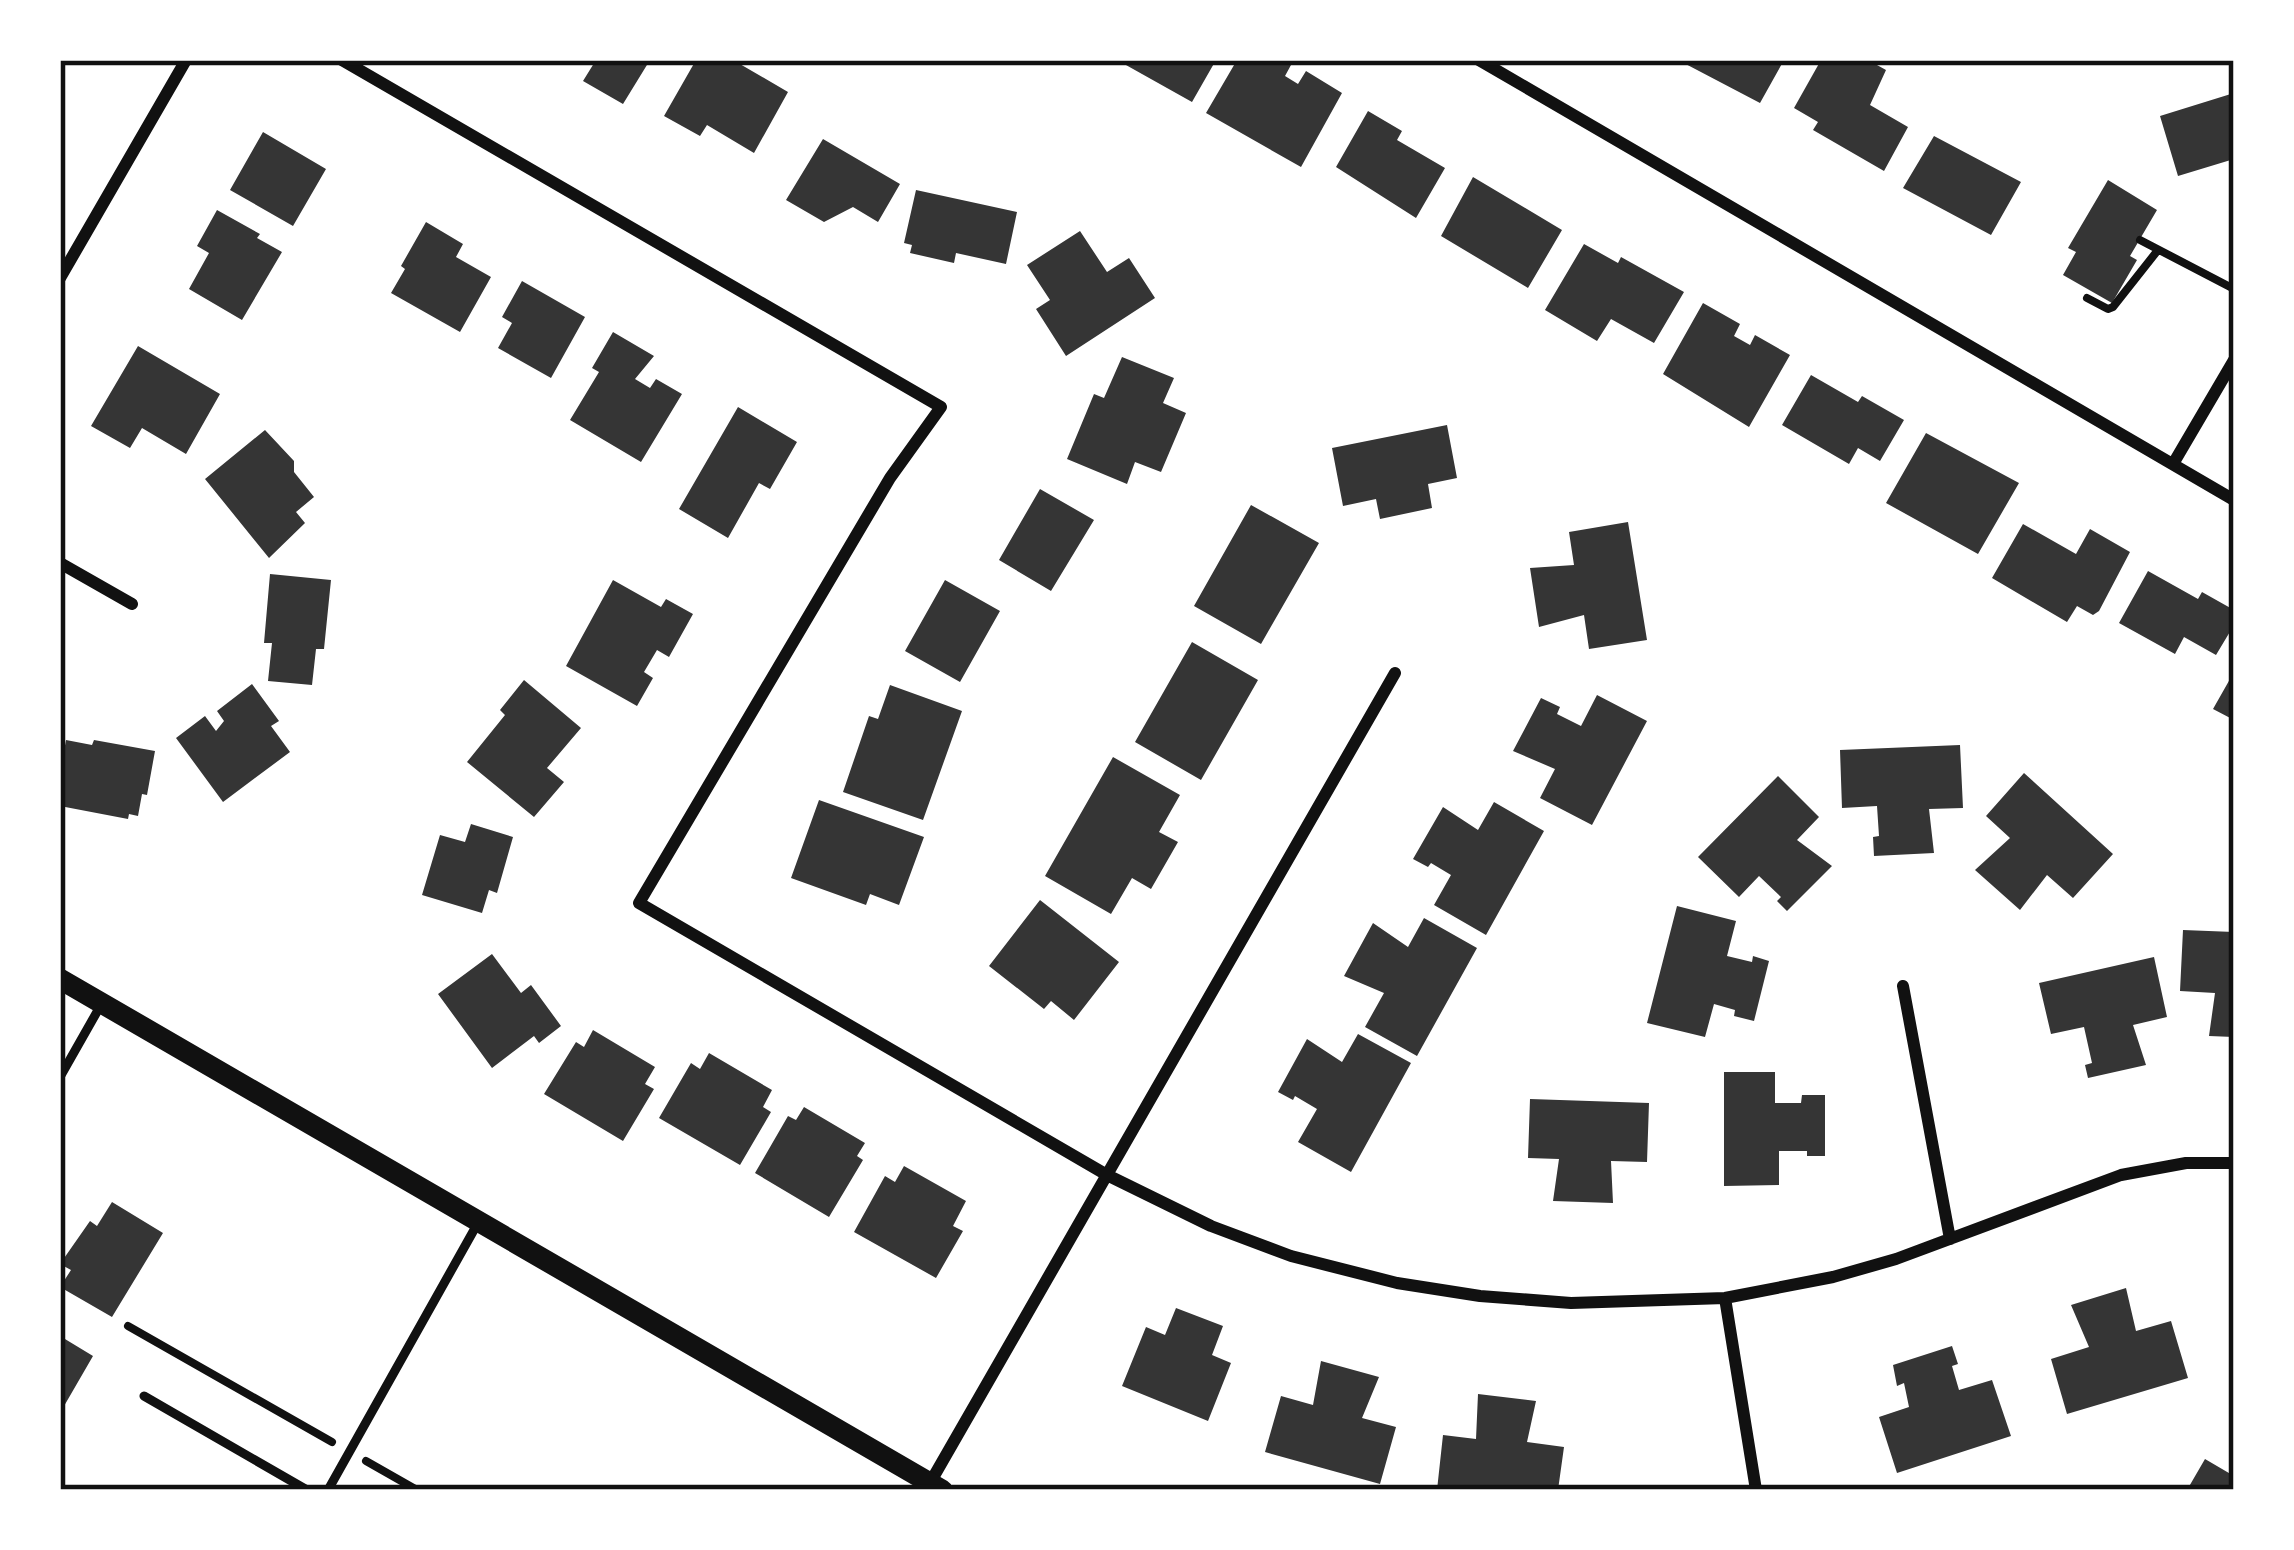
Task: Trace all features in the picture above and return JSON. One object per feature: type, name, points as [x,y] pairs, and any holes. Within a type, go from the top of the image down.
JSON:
[{"type":"street","points":[[60,278],[186,60]]},
{"type":"street","points":[[342,60],[941,407],[890,478],[639,903],[1107,1174],[1233,1235],[1291,1256],[1397,1283],[1571,1303],[1725,1298],[1833,1277],[2121,1175],[2186,1163],[2234,1163]]},
{"type":"street","points":[[1479,60],[2234,500]]},
{"type":"street","points":[[2173,464],[2234,360]]},
{"type":"street","points":[[60,562],[132,604]]},
{"type":"street","points":[[60,979],[933,1488],[1395,673]]},
{"type":"street","points":[[1903,986],[1950,1239]]},
{"type":"street","points":[[1725,1298],[1756,1490]]},
{"type":"lane","points":[[60,1077],[102,1003]]},
{"type":"lane","points":[[328,1490],[479,1222]]},
{"type":"lane","points":[[144,1396],[307,1490]]},
{"type":"path","points":[[2140,240],[2234,289]]},
{"type":"path","points":[[2087,298],[2113,307],[2158,250]]},
{"type":"path","points":[[128,1326],[417,1490]]},
{"type":"building","points":[[596,60],[650,60],[623,104],[583,81]]},
{"type":"building","points":[[696,60],[733,60],[788,92],[754,153],[707,125],[700,136],[664,116]]},
{"type":"building","points":[[1117,60],[1216,60],[1192,102]]},
{"type":"building","points":[[1237,60],[1282,60],[1291,65],[1285,76],[1298,84],[1306,71],[1342,93],[1301,167],[1206,113]]},
{"type":"building","points":[[1678,60],[1784,60],[1760,103]]},
{"type":"building","points":[[1821,60],[1868,60],[1886,70],[1870,105],[1908,127],[1884,171],[1813,130],[1818,122],[1794,108]]},
{"type":"building","points":[[2234,93],[2234,159],[2178,176],[2160,116]]},
{"type":"building","points":[[1368,111],[1402,131],[1397,140],[1445,168],[1416,218],[1336,167]]},
{"type":"building","points":[[263,132],[326,169],[293,226],[230,190]]},
{"type":"building","points":[[1934,136],[2021,182],[1991,235],[1903,188]]},
{"type":"building","points":[[823,139],[900,184],[878,222],[853,207],[824,222],[786,200]]},
{"type":"building","points":[[1473,177],[1562,230],[1528,288],[1441,236]]},
{"type":"building","points":[[2108,180],[2157,210],[2130,256],[2137,260],[2112,303],[2063,275],[2076,252],[2068,248]]},
{"type":"building","points":[[916,190],[1017,212],[1006,264],[956,253],[954,263],[910,253],[912,245],[904,243]]},
{"type":"building","points":[[217,210],[282,252],[242,320],[189,289],[209,253],[197,246]]},
{"type":"building","points":[[426,222],[463,244],[456,257],[491,277],[460,332],[391,293]]},
{"type":"building","points":[[1080,231],[1107,272],[1129,258],[1155,298],[1066,356],[1036,309],[1050,300],[1027,265]]},
{"type":"building","points":[[1584,244],[1618,263],[1621,257],[1684,292],[1654,343],[1611,319],[1597,341],[1545,310]]},
{"type":"building","points":[[522,281],[585,317],[551,378],[498,348],[512,323],[502,317]]},
{"type":"building","points":[[1703,303],[1740,324],[1734,336],[1750,345],[1755,335],[1790,355],[1749,427],[1663,374]]},
{"type":"building","points":[[613,332],[654,356],[635,379],[650,388],[656,379],[682,394],[641,462],[570,420],[599,372],[592,368]]},
{"type":"building","points":[[138,346],[220,394],[186,454],[142,428],[130,448],[91,426]]},
{"type":"building","points":[[1122,357],[1174,378],[1163,403],[1186,413],[1161,472],[1135,462],[1127,484],[1067,459],[1094,394],[1104,398]]},
{"type":"building","points":[[1811,375],[1858,402],[1862,396],[1904,420],[1880,461],[1858,448],[1849,464],[1782,425]]},
{"type":"building","points":[[738,407],[797,442],[770,489],[759,483],[728,538],[679,509]]},
{"type":"building","points":[[1447,425],[1457,478],[1428,484],[1432,508],[1380,519],[1376,499],[1343,506],[1332,448]]},
{"type":"building","points":[[265,430],[294,461],[294,472],[314,497],[296,512],[305,523],[269,558],[205,479]]},
{"type":"building","points":[[1926,433],[2019,483],[1978,554],[1886,503]]},
{"type":"building","points":[[1040,489],[1094,520],[1051,591],[999,560]]},
{"type":"building","points":[[1251,505],[1319,543],[1261,644],[1194,606]]},
{"type":"building","points":[[1628,522],[1647,640],[1589,649],[1584,615],[1539,627],[1530,568],[1574,565],[1569,532]]},
{"type":"building","points":[[2023,524],[2076,554],[2090,529],[2130,552],[2099,611],[2093,615],[2077,606],[2067,622],[1992,578]]},
{"type":"building","points":[[2148,571],[2198,599],[2202,592],[2234,610],[2234,625],[2216,655],[2184,637],[2175,654],[2119,623]]},
{"type":"building","points":[[270,574],[331,580],[324,649],[316,649],[312,685],[268,681],[272,643],[264,643]]},
{"type":"building","points":[[613,580],[661,607],[666,599],[693,614],[669,657],[657,650],[644,672],[653,678],[637,706],[566,666]]},
{"type":"building","points":[[945,580],[1000,611],[960,682],[905,651]]},
{"type":"building","points":[[1192,642],[1258,680],[1201,780],[1135,742]]},
{"type":"building","points":[[2234,672],[2234,720],[2213,709]]},
{"type":"building","points":[[524,680],[581,728],[547,768],[564,782],[534,817],[467,762],[505,715],[500,710]]},
{"type":"building","points":[[252,684],[279,721],[271,726],[290,752],[223,802],[176,738],[205,716],[216,731],[224,721],[217,711]]},
{"type":"building","points":[[890,685],[962,711],[923,820],[843,792],[869,716],[878,719]]},
{"type":"building","points":[[1597,695],[1647,721],[1592,825],[1540,798],[1555,769],[1513,751],[1541,698],[1560,707],[1557,714],[1581,726]]},
{"type":"building","points":[[66,740],[155,751],[138,816],[129,814],[128,819],[60,806]]},
{"type":"building","points":[[1960,745],[1963,808],[1929,809],[1934,853],[1874,856],[1873,837],[1879,836],[1877,806],[1842,808],[1840,750]]},
{"type":"building","points":[[1113,757],[1180,795],[1159,832],[1178,842],[1151,889],[1132,878],[1111,914],[1045,876]]},
{"type":"building","points":[[2024,773],[2113,854],[2073,898],[2047,875],[2020,910],[1975,870],[2010,838],[1986,816]]},
{"type":"building","points":[[1778,776],[1819,817],[1797,840],[1832,866],[1787,911],[1777,901],[1781,897],[1759,876],[1739,897],[1698,857]]},
{"type":"building","points":[[819,800],[924,837],[899,905],[870,894],[866,905],[791,878]]},
{"type":"building","points":[[1494,802],[1544,831],[1486,935],[1434,905],[1451,875],[1413,859],[1443,807],[1478,830]]},
{"type":"building","points":[[471,824],[513,837],[497,893],[489,890],[482,913],[422,895],[440,835],[465,842]]},
{"type":"building","points":[[1040,900],[1119,962],[1074,1020],[1051,1001],[1044,1009],[989,966]]},
{"type":"building","points":[[1677,906],[1736,921],[1727,956],[1769,961],[1754,1021],[1714,1004],[1705,1037],[1647,1023]]},
{"type":"building","points":[[1424,918],[1477,948],[1417,1056],[1365,1027],[1384,993],[1344,976],[1373,923],[1408,947]]},
{"type":"building","points":[[2183,930],[2234,932],[2234,1037],[2209,1036],[2215,993],[2180,991]]},
{"type":"building","points":[[492,954],[521,993],[531,985],[561,1026],[539,1043],[534,1036],[492,1068],[438,994]]},
{"type":"building","points":[[2154,957],[2167,1017],[2133,1025],[2146,1065],[2088,1078],[2085,1065],[2092,1063],[2084,1027],[2051,1034],[2039,983]]},
{"type":"building","points":[[593,1030],[655,1067],[645,1084],[654,1089],[623,1141],[544,1094],[576,1042],[584,1047]]},
{"type":"building","points":[[1358,1034],[1411,1063],[1351,1172],[1298,1142],[1317,1109],[1278,1092],[1307,1039],[1342,1062]]},
{"type":"building","points":[[709,1053],[772,1090],[763,1107],[771,1112],[740,1165],[659,1118],[691,1063],[700,1069]]},
{"type":"building","points":[[1724,1072],[1775,1072],[1775,1103],[1801,1103],[1802,1095],[1825,1095],[1825,1156],[1779,1151],[1779,1185],[1724,1186]]},
{"type":"building","points":[[1530,1099],[1649,1103],[1647,1162],[1611,1161],[1613,1203],[1553,1201],[1559,1159],[1528,1158]]},
{"type":"building","points":[[804,1107],[865,1143],[857,1156],[863,1160],[829,1217],[755,1173],[788,1116],[796,1120]]},
{"type":"building","points":[[904,1166],[966,1201],[953,1226],[963,1231],[936,1278],[854,1232],[885,1176],[895,1182]]},
{"type":"building","points":[[112,1202],[163,1233],[112,1317],[60,1287],[71,1270],[60,1264],[90,1221],[97,1226]]},
{"type":"building","points":[[2126,1288],[2136,1331],[2171,1321],[2188,1378],[2067,1414],[2051,1359],[2089,1347],[2071,1305]]},
{"type":"building","points":[[1176,1308],[1223,1326],[1212,1355],[1231,1363],[1208,1421],[1122,1386],[1146,1327],[1165,1335]]},
{"type":"building","points":[[60,1336],[93,1356],[60,1413]]},
{"type":"building","points":[[1952,1346],[1959,1390],[1992,1380],[2011,1436],[1897,1473],[1879,1417],[1909,1407],[1904,1383],[1897,1386],[1893,1365]]},
{"type":"building","points":[[1321,1361],[1379,1377],[1362,1418],[1396,1427],[1380,1484],[1265,1452],[1281,1396],[1313,1405]]},
{"type":"building","points":[[1478,1394],[1536,1401],[1527,1442],[1564,1447],[1558,1490],[1437,1490],[1443,1435],[1476,1439]]},
{"type":"building","points":[[2205,1459],[2234,1476],[2234,1490],[2187,1490]]}]
